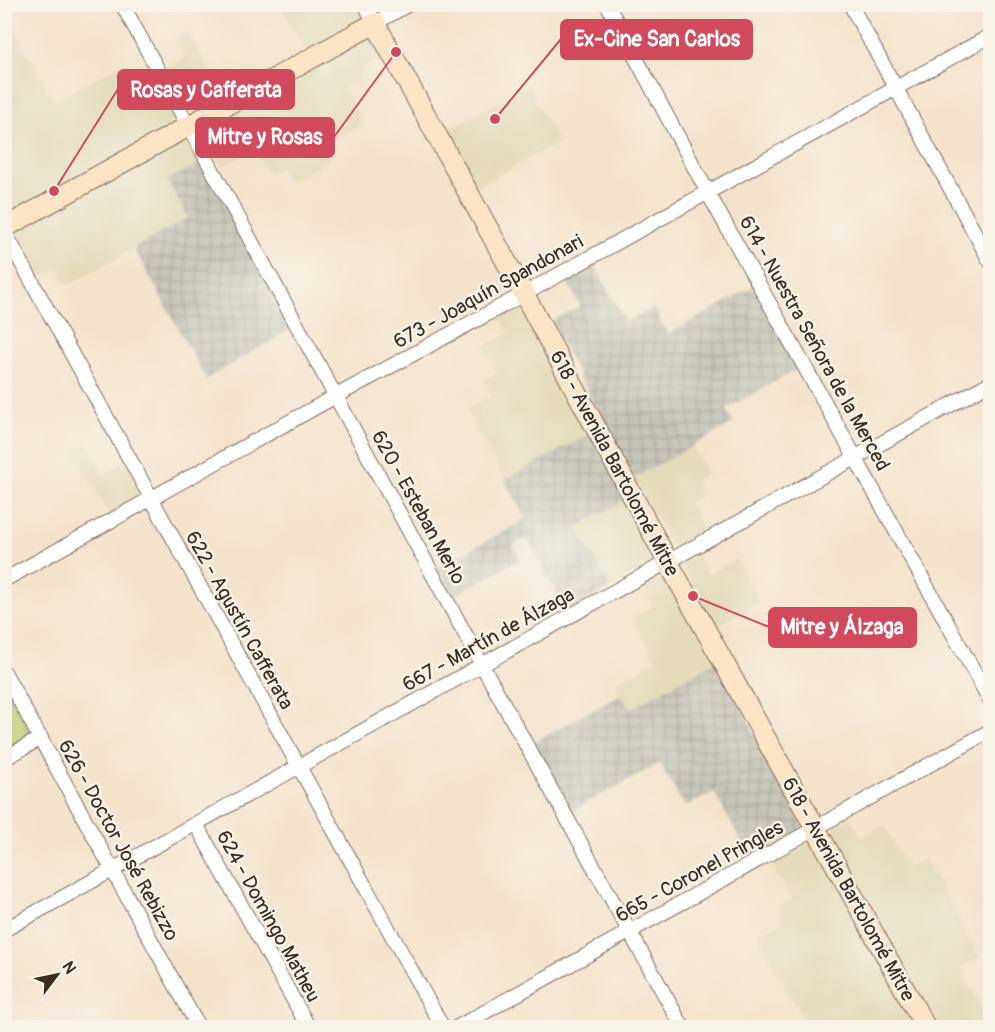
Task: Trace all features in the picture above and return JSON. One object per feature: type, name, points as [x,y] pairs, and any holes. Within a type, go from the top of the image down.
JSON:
[{"type":"main road","points":[[4,229],[375,23]]},
{"type":"main road","name":"618 - Avenida Bartolomé Mitre","points":[[375,23],[668,562],[926,1028]]},
{"type":"street","name":"620 - Esteban Merlo","points":[[122,4],[482,665],[683,1028]]},
{"type":"street","points":[[364,4],[375,23],[409,4]]},
{"type":"street","name":"614 - Nuestra Señora de la Merced","points":[[607,4],[708,193],[990,700]]},
{"type":"street","points":[[850,4],[990,261]]},
{"type":"street","name":"673 - Joaquín Spandonari","points":[[4,580],[990,36]]},
{"type":"street","name":"622 - Agustín Cafferata","points":[[4,229],[443,1028]]},
{"type":"street","name":"667 - Martín de Álzaga","points":[[4,930],[990,383]]},
{"type":"street","name":"626 - Doctor José Rebizzo","points":[[4,672],[199,1028]]},
{"type":"street","name":"665 - Coronel Pringles","points":[[456,1028],[990,730]]},
{"type":"street","points":[[4,759],[41,738]]},
{"type":"street","name":"624 - Domingo Matheu","points":[[196,824],[309,1028]]},
{"type":"shaded area","points":[[280,5],[357,5],[363,14],[362,20],[306,52]]},
{"type":"shaded area","points":[[4,11],[54,102],[121,64],[143,105],[164,93],[175,114],[175,123],[14,212],[5,210]]},
{"type":"shaded area","points":[[188,31],[225,98],[200,111],[186,106],[165,67],[185,56],[176,38]]},
{"type":"shaded area","points":[[368,38],[376,42],[385,57],[358,71],[361,77],[343,87],[363,124],[323,146],[330,160],[288,183],[280,168],[268,174],[254,149],[222,167],[204,135],[203,131],[207,125]]},
{"type":"shaded area","points":[[528,86],[559,143],[474,188],[443,132]]},
{"type":"shaded area","points":[[185,139],[191,142],[202,162],[188,218],[68,285],[59,268],[39,279],[17,239],[21,229]]},
{"type":"shaded area","points":[[202,162],[293,328],[206,379],[134,248],[188,218],[167,180]]},
{"type":"shaded area","points":[[592,262],[626,322],[653,308],[668,334],[753,287],[798,369],[726,409],[734,423],[634,478],[550,322],[580,306],[565,277]]},
{"type":"shaded area","points":[[513,306],[520,307],[591,433],[505,480],[466,410],[492,395],[484,380],[498,372],[484,347],[509,334],[499,314]]},
{"type":"shaded area","points":[[591,433],[627,499],[577,527],[610,587],[567,611],[527,538],[513,545],[520,559],[453,596],[437,568],[526,519],[505,480]]},
{"type":"shaded area","points":[[88,444],[104,474],[125,462],[140,489],[138,500],[110,517],[74,451]]},
{"type":"shaded area","points":[[692,446],[708,474],[694,481],[702,495],[689,503],[706,535],[685,547],[676,549],[672,546],[634,478]]},
{"type":"shaded area","points":[[627,499],[656,559],[610,587],[577,527]]},
{"type":"shaded area","points":[[696,555],[707,575],[736,559],[760,602],[715,627],[683,566],[685,561]]},
{"type":"shaded area","points":[[661,574],[666,574],[717,661],[630,709],[615,683],[656,660],[633,618],[653,606],[642,585]]},
{"type":"shaded area","points":[[717,661],[804,827],[751,860],[714,792],[685,807],[660,763],[572,811],[534,742],[621,694],[630,709]]},
{"type":"shaded area","points":[[850,818],[861,837],[884,825],[907,868],[925,858],[980,957],[960,968],[990,1022],[990,1027],[938,1027],[833,837],[835,826]]},
{"type":"shaded area","points":[[809,842],[816,844],[918,1027],[808,1027],[758,935],[784,920],[777,906],[791,899],[771,863]]},
{"type":"green space","points":[[5,685],[28,727],[29,736],[5,751]]},
{"type":"place","name":"Mitre y Rosas","points":[[396,52]]},
{"type":"place","name":"Ex-Cine San Carlos","points":[[495,119]]},
{"type":"place","name":"Rosas y Cafferata","points":[[54,191]]},
{"type":"place","name":"Mitre y Álzaga","points":[[693,596]]}]
